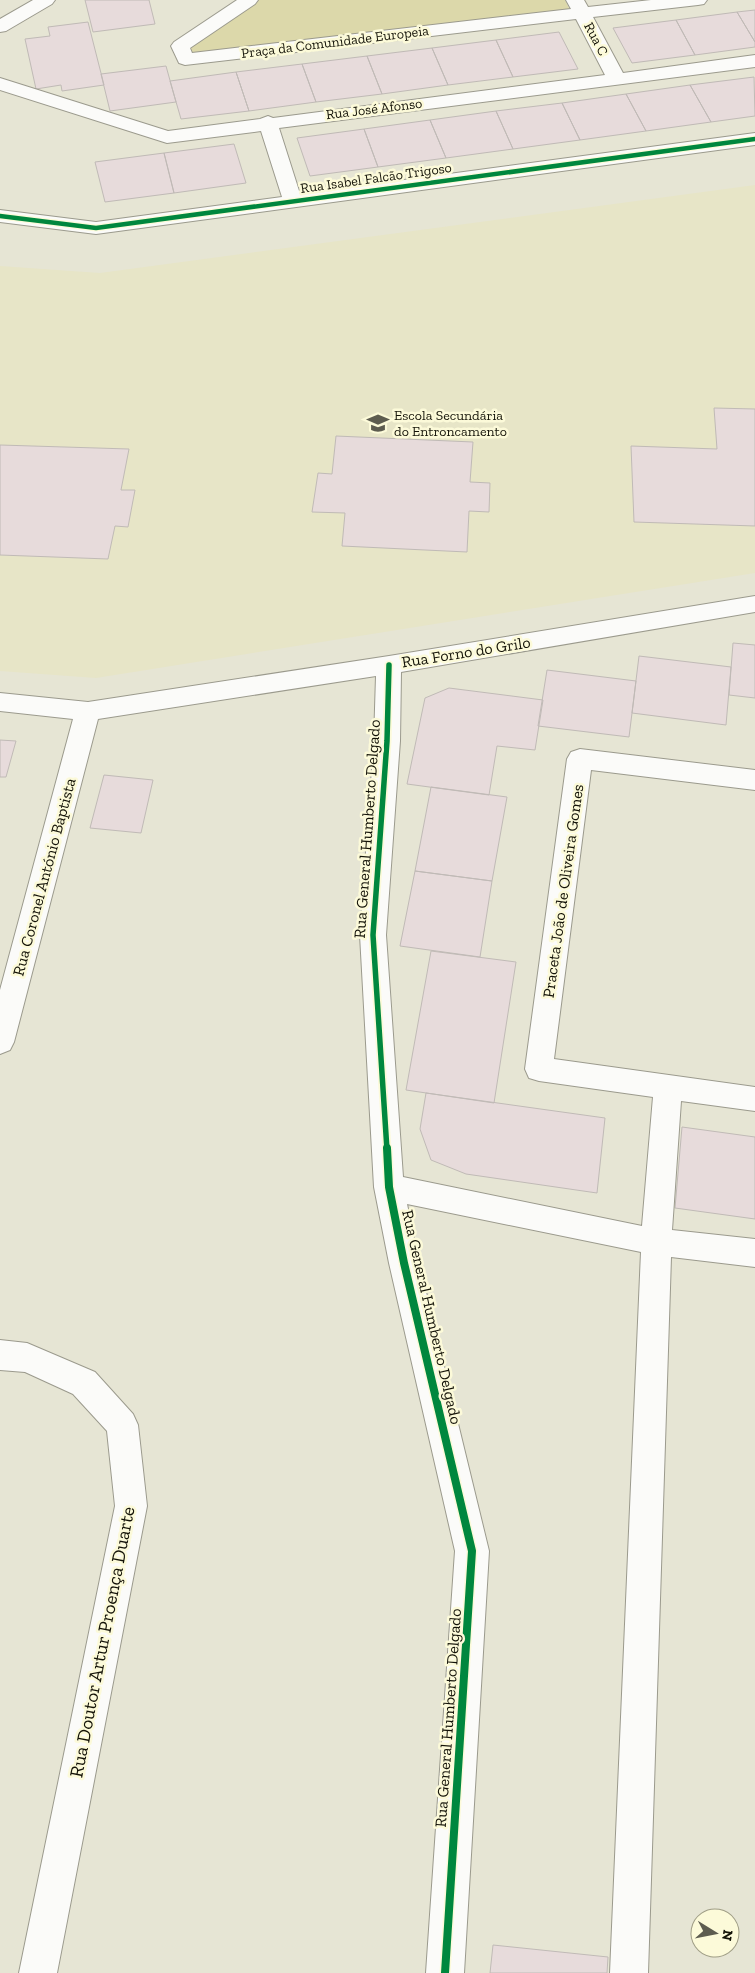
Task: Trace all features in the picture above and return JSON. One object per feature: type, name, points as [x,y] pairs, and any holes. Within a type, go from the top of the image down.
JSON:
[{"type":"street","points":[[0,27],[46,0]]},
{"type":"street","name":"Praça da Comunidade Europeia","points":[[249,0],[180,46],[185,59],[579,6]]},
{"type":"street","points":[[579,6],[698,0]]},
{"type":"street","name":"Rua C","points":[[579,6],[617,78]]},
{"type":"street","name":"Rua José Afonso","points":[[0,84],[166,136],[755,61]]},
{"type":"street","points":[[268,122],[293,202]]},
{"type":"street","name":"Rua Isabel Falcão Trigoso","points":[[0,216],[96,228],[755,139]]},
{"type":"street","name":"Rua Forno do Grilo","points":[[0,702],[88,711],[389,665],[755,604]]},
{"type":"street","name":"Rua General Humberto Delgado","points":[[389,665],[387,741],[373,935],[389,1187],[404,1263],[472,1551],[445,1973]]},
{"type":"street","name":"Rua Coronel António Baptista","points":[[0,1042],[88,711]]},
{"type":"street","name":"Praceta João de Oliveira Gomes","points":[[755,780],[580,759],[539,1069],[755,1099]]},
{"type":"street","points":[[629,1973],[656,1242],[668,1087]]},
{"type":"street","points":[[389,1187],[656,1242],[755,1253]]},
{"type":"street","name":"Rua Doutor Artur Proença Duarte","points":[[0,1354],[27,1358],[84,1383],[122,1425],[130,1506],[38,1973]]},
{"type":"shaded area","points":[[255,0],[565,0],[570,10],[193,56],[189,44]]},
{"type":"shaded area","name":"Escola Secundária do Entroncamento","points":[[755,185],[755,573],[96,678],[0,671],[0,266],[100,273]]},
{"type":"building","points":[[85,0],[149,0],[155,24],[93,32]]},
{"type":"building","points":[[755,10],[755,42],[737,12]]},
{"type":"building","points":[[737,12],[755,42],[755,47],[695,55],[676,20]]},
{"type":"building","points":[[676,20],[695,55],[632,63],[613,28]]},
{"type":"building","points":[[88,22],[104,85],[62,91],[61,85],[36,89],[25,39],[50,36],[48,27]]},
{"type":"building","points":[[559,32],[578,69],[513,77],[496,40]]},
{"type":"building","points":[[496,40],[513,77],[448,85],[432,48]]},
{"type":"building","points":[[432,48],[448,85],[382,94],[367,56]]},
{"type":"building","points":[[367,56],[382,94],[316,102],[302,64]]},
{"type":"building","points":[[302,64],[316,102],[249,111],[236,72]]},
{"type":"building","points":[[166,66],[176,102],[110,111],[101,74]]},
{"type":"building","points":[[236,72],[249,111],[181,119],[170,81]]},
{"type":"building","points":[[754,77],[755,116],[711,122],[690,85]]},
{"type":"building","points":[[690,85],[711,122],[646,131],[626,94]]},
{"type":"building","points":[[626,94],[646,131],[580,140],[562,103]]},
{"type":"building","points":[[562,103],[580,140],[513,149],[496,111]]},
{"type":"building","points":[[496,111],[513,149],[446,158],[430,120]]},
{"type":"building","points":[[430,120],[446,158],[378,167],[364,129]]},
{"type":"building","points":[[364,129],[378,167],[310,176],[297,138]]},
{"type":"building","points":[[234,144],[246,183],[174,193],[164,153]]},
{"type":"building","points":[[164,153],[174,193],[105,202],[95,162]]},
{"type":"building","points":[[714,408],[755,409],[755,526],[634,522],[631,446],[717,449]]},
{"type":"building","points":[[336,436],[473,442],[470,482],[490,483],[489,512],[469,511],[467,552],[342,546],[345,513],[312,512],[318,473],[332,474]]},
{"type":"building","points":[[0,445],[129,449],[121,490],[135,490],[128,527],[115,526],[108,559],[0,555]]},
{"type":"building","points":[[733,643],[755,645],[755,698],[729,695]]},
{"type":"building","points":[[639,656],[731,667],[726,725],[632,713]]},
{"type":"building","points":[[547,670],[636,681],[629,737],[538,726]]},
{"type":"building","points":[[449,688],[543,700],[535,750],[497,746],[489,795],[407,784],[425,698]]},
{"type":"building","points":[[0,740],[16,741],[6,777],[0,777]]},
{"type":"building","points":[[104,775],[153,780],[141,833],[90,828]]},
{"type":"building","points":[[431,787],[507,797],[492,881],[415,871]]},
{"type":"building","points":[[415,871],[492,881],[480,957],[400,946]]},
{"type":"building","points":[[431,951],[516,962],[494,1103],[406,1090]]},
{"type":"building","points":[[426,1093],[605,1118],[597,1193],[466,1174],[431,1160],[420,1129]]},
{"type":"building","points":[[682,1127],[755,1137],[755,1219],[675,1208]]},
{"type":"building","points":[[493,1945],[608,1957],[607,1973],[490,1973]]},
{"type":"cycle path","points":[[0,216],[96,228],[755,139]]},
{"type":"cycle path","points":[[389,665],[387,741],[373,935],[389,1187],[404,1263],[472,1551],[445,1973]]},
{"type":"place","name":"Escola Secundária do Entroncamento","points":[[378,423]]}]
